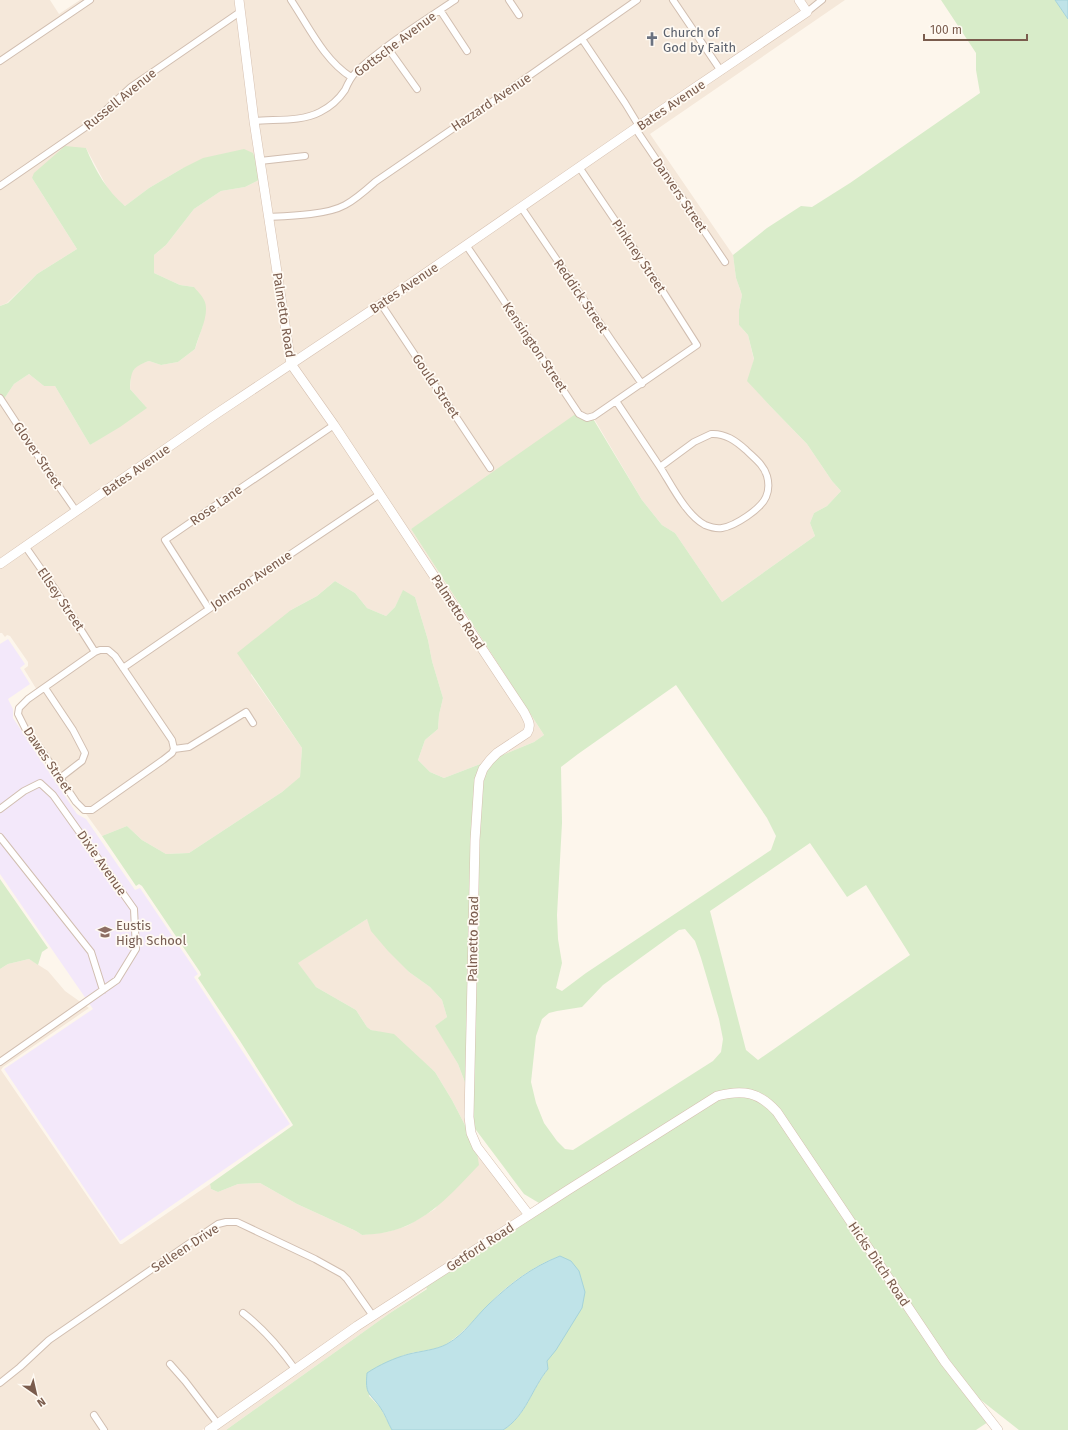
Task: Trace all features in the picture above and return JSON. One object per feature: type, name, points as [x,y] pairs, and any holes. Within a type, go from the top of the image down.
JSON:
[{"type":"street","points":[[0,61],[90,0]]},
{"type":"street","name":"Palmetto Road","points":[[239,0],[254,121],[291,364],[334,425],[464,619],[530,723],[530,728],[527,733],[497,753],[490,760],[483,769],[479,780],[475,840],[469,1117],[471,1133],[477,1147],[529,1215]]},
{"type":"street","points":[[291,0],[326,54],[338,68],[351,77]]},
{"type":"street","name":"Gottsche Avenue","points":[[254,121],[302,118],[320,112],[329,107],[344,91],[351,77],[387,47],[455,0]]},
{"type":"street","points":[[509,0],[519,15]]},
{"type":"street","name":"Hazzard Avenue","points":[[268,217],[322,212],[346,205],[375,182],[638,0]]},
{"type":"street","points":[[674,0],[722,71]]},
{"type":"street","points":[[799,0],[807,12],[822,0]]},
{"type":"street","points":[[440,10],[467,51]]},
{"type":"street","name":"Russell Avenue","points":[[0,186],[93,122],[131,87],[240,12]]},
{"type":"street","name":"Bates Avenue","points":[[0,564],[213,416],[381,304],[578,167],[722,71],[807,12]]},
{"type":"street","name":"Danvers Street","points":[[582,39],[625,103],[637,127],[725,262]]},
{"type":"street","points":[[387,47],[417,89]]},
{"type":"street","points":[[260,161],[306,156]]},
{"type":"street","name":"Pinkney Street","points":[[578,167],[698,345]]},
{"type":"street","name":"Reddick Street","points":[[521,207],[642,384]]},
{"type":"street","name":"Kensington Street","points":[[466,245],[579,414],[587,418],[594,416],[698,345]]},
{"type":"street","name":"Gould Street","points":[[381,304],[490,468]]},
{"type":"street","name":"Glover Street","points":[[0,398],[76,510]]},
{"type":"street","points":[[616,401],[660,467],[692,514],[698,520],[713,528],[728,527],[762,503],[766,498],[768,491],[767,477],[761,464],[741,446],[722,435],[711,434],[706,436],[681,451],[660,467]]},
{"type":"street","name":"Rose Lane","points":[[209,609],[165,540],[334,425]]},
{"type":"street","name":"Johnson Avenue","points":[[123,668],[380,494]]},
{"type":"street","name":"Ellsey Street","points":[[25,546],[55,589],[95,652]]},
{"type":"street","points":[[60,778],[82,761],[85,757],[85,753],[73,730],[45,688],[100,650],[108,650],[115,656],[172,740],[174,749],[189,747],[246,712],[253,723]]},
{"type":"street","name":"Dawes Street","points":[[45,688],[28,699],[19,708],[18,714],[26,730],[40,748],[76,802],[83,809],[88,811],[92,810],[163,760],[172,753],[174,749]]},
{"type":"street","name":"Dixie Avenue","points":[[0,809],[24,791],[40,783],[53,794],[134,909],[136,949],[117,980],[0,1062]]},
{"type":"street","points":[[0,837],[91,952],[103,990]]},
{"type":"street","name":"Getford Road","points":[[209,1430],[373,1316],[717,1096],[732,1092],[746,1092],[760,1098]]},
{"type":"street","name":"Hicks Ditch Road","points":[[760,1098],[770,1104],[777,1112],[945,1362],[998,1430]]},
{"type":"street","name":"Selleen Drive","points":[[0,1383],[49,1340],[218,1224],[226,1222],[237,1222],[296,1249],[342,1274],[348,1279],[373,1316]]},
{"type":"street","points":[[243,1313],[264,1331],[295,1369]]},
{"type":"street","points":[[170,1364],[218,1424]]},
{"type":"street","points":[[94,1415],[104,1430]]},
{"type":"shaded area","points":[[0,0],[50,0],[59,14],[80,0],[235,0],[256,161],[183,168],[149,188],[125,206],[114,197],[108,189],[86,148],[32,178],[77,249],[37,274],[7,303],[0,306]]},
{"type":"shaded area","points":[[242,0],[795,0],[802,11],[294,358],[258,121]]},
{"type":"shaded area","points":[[804,0],[845,0],[650,134],[733,255],[736,278],[742,295],[739,310],[739,325],[748,335],[754,360],[748,381],[807,444],[832,481],[841,491],[827,506],[814,513],[810,523],[815,536],[722,602],[675,533],[662,525],[642,500],[593,417],[411,529],[544,735],[534,742],[500,756],[530,736],[534,729],[533,721],[297,366],[665,113],[812,14]]},
{"type":"shaded area","points":[[259,180],[287,362],[0,559],[0,405],[14,384],[29,374],[44,386],[55,386],[90,445],[146,407],[130,389],[131,374],[137,365],[149,361],[161,365],[178,362],[195,349],[203,325],[194,287],[180,285],[154,273],[154,255],[166,245],[194,209],[221,191],[245,187]]},
{"type":"shaded area","points":[[291,370],[331,427],[526,723],[524,730],[483,763],[444,778],[430,772],[418,760],[425,740],[438,729],[439,715],[443,698],[415,597],[403,591],[395,607],[386,616],[367,608],[355,593],[335,581],[317,596],[291,610],[251,675],[302,748],[300,778],[282,792],[189,853],[166,854],[142,840],[127,826],[102,836],[16,717],[17,711],[40,695],[24,669],[28,666],[28,662],[10,636],[7,635],[5,637],[2,633],[0,633],[0,568],[215,419]]},
{"type":"shaded area","name":"Eustis High School","points":[[8,639],[25,664],[20,668],[30,684],[8,699],[13,709],[13,718],[77,814],[86,819],[135,890],[140,888],[198,974],[194,977],[290,1124],[120,1241],[4,1069],[93,1009],[0,874],[0,644]]},
{"type":"shaded area","points":[[367,919],[409,972],[430,987],[442,1000],[447,1017],[436,1026],[458,1064],[466,1085],[467,1129],[435,1072],[392,1035],[371,1030],[367,1027],[356,1010],[316,987],[297,963]]},
{"type":"shaded area","points":[[29,959],[48,971],[65,991],[89,1008],[3,1067],[1,1070],[120,1244],[210,1184],[211,1189],[218,1192],[238,1184],[260,1183],[297,1204],[362,1235],[387,1232],[407,1226],[435,1209],[477,1152],[524,1214],[266,1384],[202,1430],[0,1430],[0,969],[8,964]]},
{"type":"shaded area","points":[[426,1287],[427,1288],[226,1430],[216,1430],[360,1329]]},
{"type":"green space","points":[[941,0],[1055,0],[1068,19],[1068,1430],[1019,1430],[977,1397],[967,1386],[765,1095],[735,1088],[716,1092],[539,1203],[524,1194],[473,1126],[479,841],[482,781],[486,771],[500,756],[534,742],[544,735],[411,529],[577,413],[592,417],[642,500],[662,525],[675,533],[722,602],[815,536],[810,523],[814,513],[827,506],[841,491],[832,481],[807,444],[747,381],[754,359],[748,335],[739,325],[739,310],[742,295],[736,278],[733,255],[767,228],[801,206],[812,207],[850,183],[980,93],[976,70],[976,53]],"holes":[[[676,685],[767,818],[776,836],[771,850],[586,973],[562,991],[556,988],[562,963],[558,939],[557,915],[562,823],[561,767]],[[810,843],[847,897],[866,885],[910,955],[758,1060],[746,1050],[710,911]],[[685,929],[695,941],[701,958],[719,1019],[723,1039],[721,1052],[713,1061],[573,1150],[565,1149],[544,1123],[536,1103],[531,1082],[536,1036],[542,1019],[549,1013],[582,1007],[603,985],[679,930]]]},
{"type":"green space","points":[[65,146],[86,148],[102,180],[125,206],[149,188],[203,158],[244,149],[253,153],[259,180],[245,187],[221,191],[194,209],[166,245],[154,255],[154,273],[180,285],[194,287],[203,298],[206,305],[205,318],[195,349],[178,362],[161,365],[149,361],[139,365],[132,374],[130,389],[147,408],[120,427],[90,445],[55,386],[44,386],[29,374],[14,384],[0,405],[0,306],[8,303],[37,274],[77,249],[32,178],[34,173]]},
{"type":"green space","points":[[335,581],[355,593],[367,608],[386,616],[395,607],[403,590],[415,597],[443,698],[439,715],[438,729],[425,740],[418,760],[430,772],[444,778],[483,763],[466,1085],[458,1064],[435,1026],[447,1017],[442,1000],[430,987],[409,972],[388,951],[371,931],[367,919],[298,963],[316,987],[356,1010],[367,1027],[371,1030],[394,1034],[435,1072],[452,1100],[477,1152],[479,1165],[438,1206],[414,1222],[401,1228],[384,1233],[362,1235],[297,1204],[260,1183],[238,1184],[218,1192],[211,1189],[210,1184],[293,1125],[198,978],[201,975],[200,972],[142,886],[139,884],[136,886],[102,836],[127,826],[142,840],[166,854],[189,853],[282,792],[300,777],[302,748],[237,653],[291,610],[317,596]]},
{"type":"green space","points":[[0,879],[48,948],[42,952],[38,965],[29,959],[8,964],[0,969]]},
{"type":"green space","points":[[732,1096],[751,1098],[764,1106],[774,1115],[988,1422],[976,1430],[503,1430],[511,1424],[523,1410],[548,1369],[547,1361],[562,1339],[560,1256],[521,1276],[496,1297],[464,1330],[448,1343],[436,1348],[402,1356],[393,1361],[369,1396],[380,1407],[392,1430],[226,1430],[390,1313],[427,1289],[426,1287],[570,1193],[719,1100]]},
{"type":"water","points":[[1055,0],[1068,0],[1068,19]]},
{"type":"water","points":[[560,1256],[571,1261],[579,1271],[585,1292],[582,1308],[556,1350],[547,1361],[548,1369],[523,1410],[511,1424],[503,1430],[392,1430],[382,1410],[367,1389],[367,1373],[409,1354],[433,1349],[447,1344],[465,1330],[505,1289],[531,1270]]},
{"type":"place","name":"Church of God by Faith","points":[[652,39]]},
{"type":"place","name":"Eustis High School","points":[[105,932]]}]
